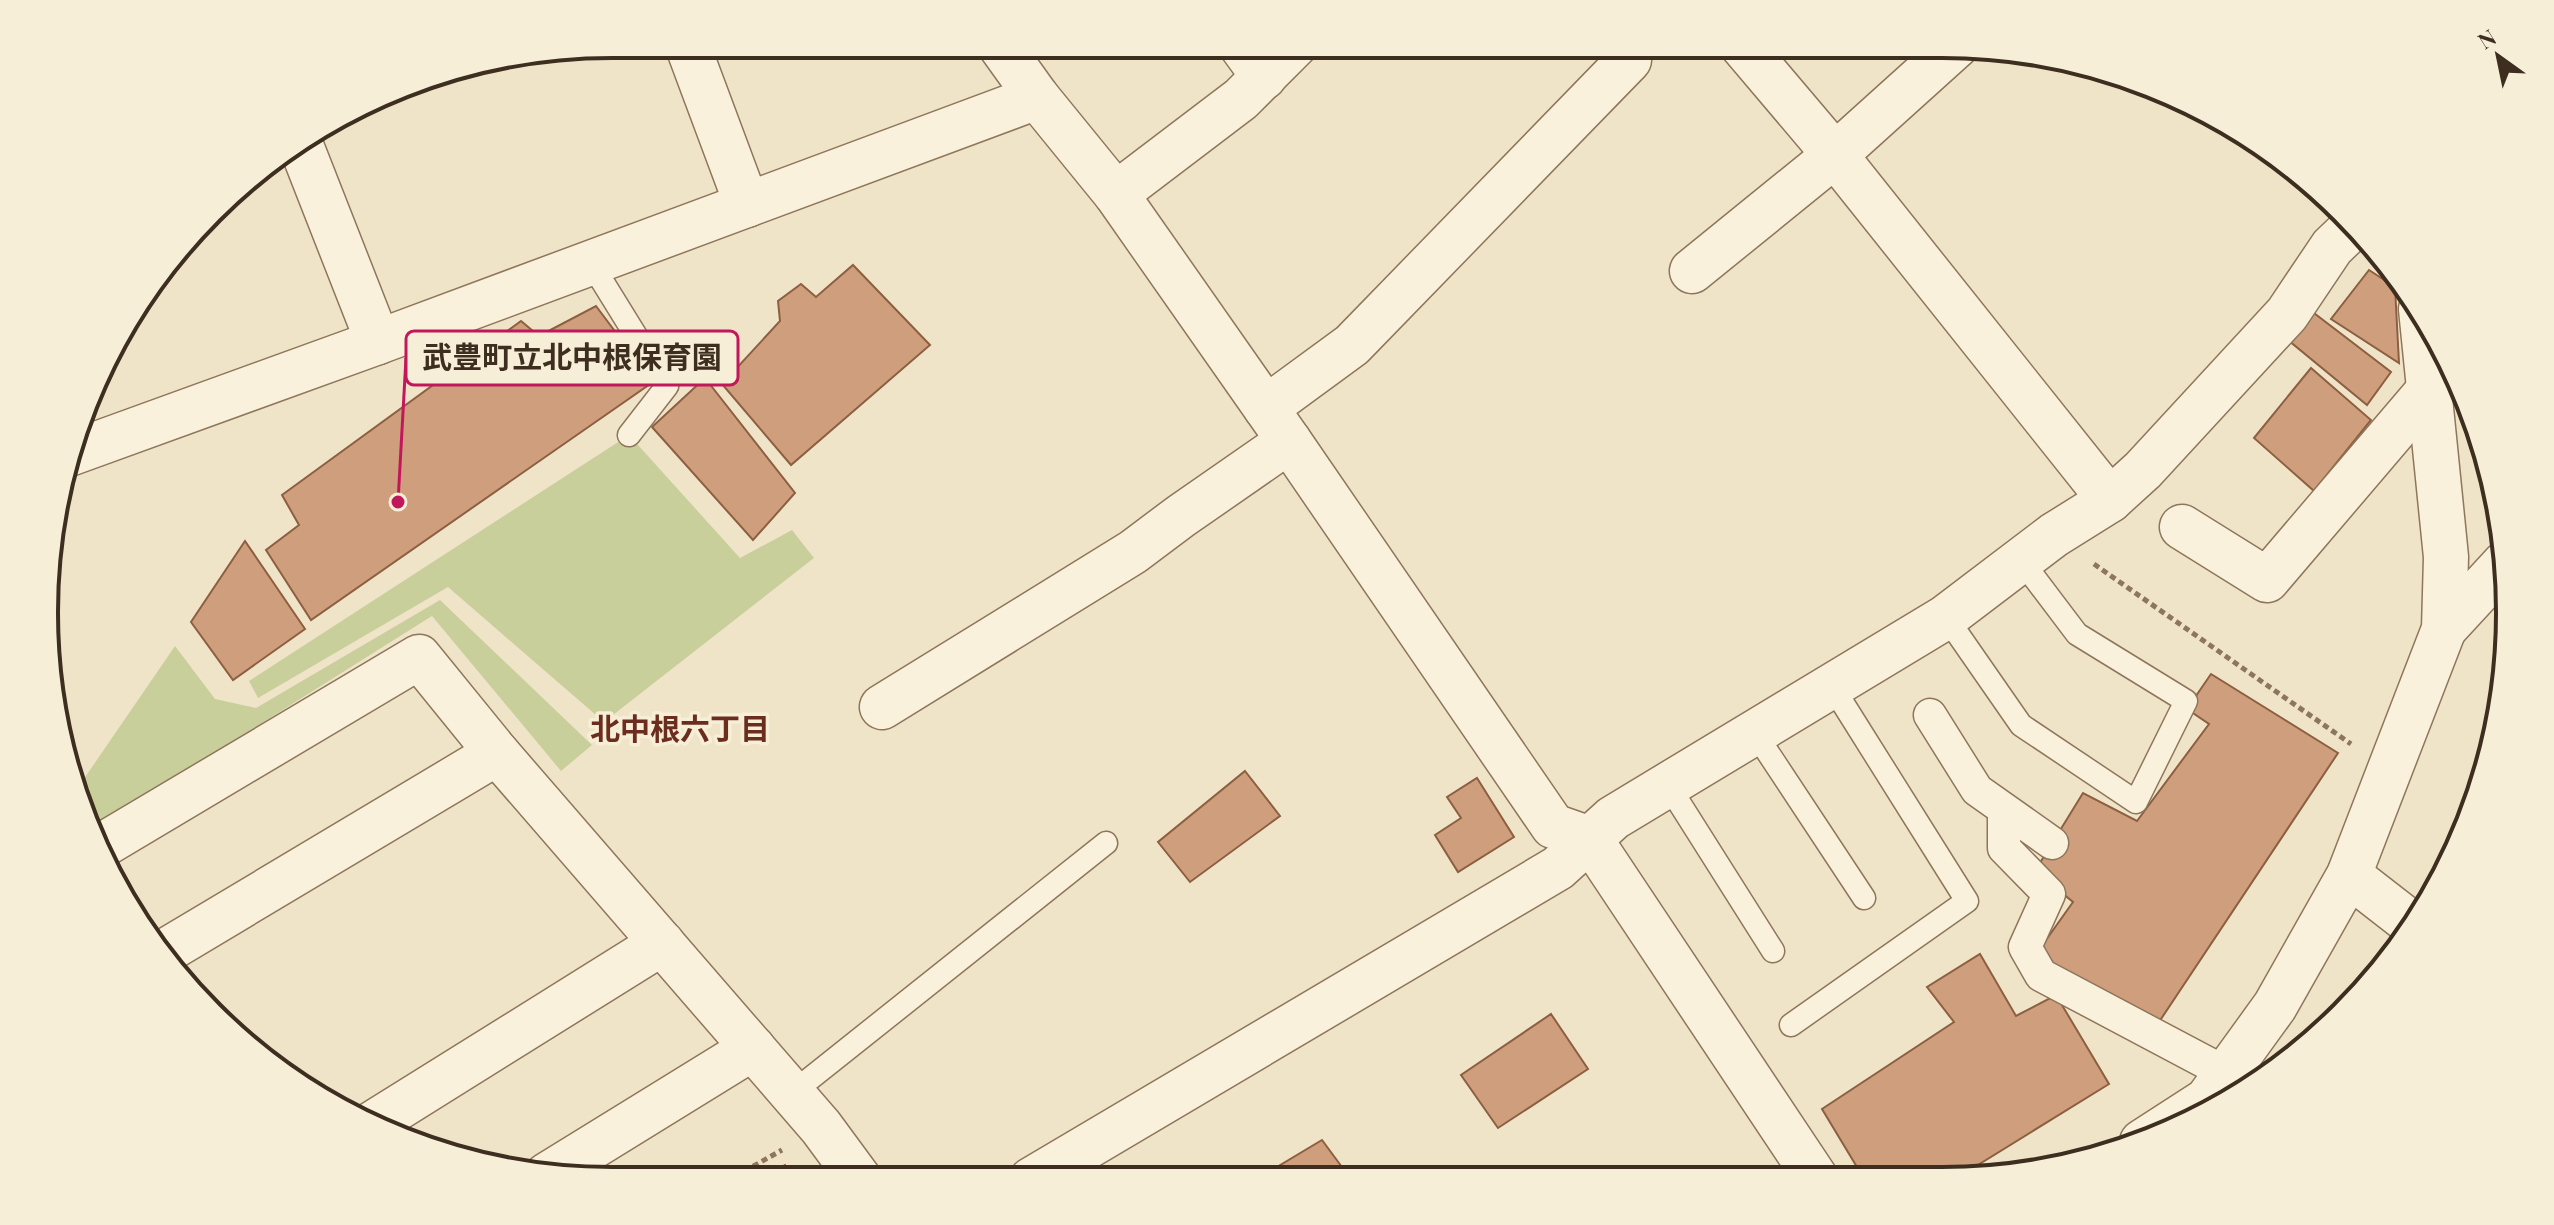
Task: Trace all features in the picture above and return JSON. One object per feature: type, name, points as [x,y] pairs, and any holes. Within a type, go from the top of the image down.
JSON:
[{"type":"street","points":[[692,58],[747,205]]},
{"type":"street","points":[[1009,58],[1116,194],[1553,826],[1590,839],[1808,1167]]},
{"type":"street","points":[[882,707],[1133,552],[1181,516],[1277,424],[1629,60],[1627,58]]},
{"type":"street","points":[[1753,58],[1835,155],[2110,500]]},
{"type":"street","points":[[1692,271],[1835,155],[1943,58]]},
{"type":"street","points":[[1116,194],[1241,99],[1252,61]]},
{"type":"street","points":[[83,449],[1037,97]]},
{"type":"street","points":[[303,152],[378,342]]},
{"type":"street","points":[[1053,1167],[1558,868],[1613,818],[1946,617],[2037,548],[2110,500],[2143,470],[2287,314],[2332,247],[2346,234]]},
{"type":"street","points":[[2208,1099],[2275,1006],[2349,875],[2444,629],[2446,557],[2423,338]]},
{"type":"street","points":[[2182,527],[2267,580],[2428,391]]},
{"type":"street","points":[[2444,629],[2495,574]]},
{"type":"street","points":[[108,842],[419,657],[497,753],[821,1127],[850,1167]]},
{"type":"street","points":[[1930,715],[1977,790],[2052,843]]},
{"type":"street","points":[[171,948],[497,753]]},
{"type":"street","points":[[2004,810],[2004,848],[2049,894],[2025,947],[2041,975],[2226,1073]]},
{"type":"street","points":[[2349,875],[2405,918]]},
{"type":"street","points":[[383,1117],[662,943]]},
{"type":"street","points":[[564,1165],[753,1048]]},
{"type":"lane","points":[[591,263],[667,386],[629,435]]},
{"type":"lane","points":[[1946,617],[2021,725],[2136,802],[2186,701],[2077,634],[2037,548]]},
{"type":"lane","points":[[1791,1025],[1967,901],[1832,686]]},
{"type":"lane","points":[[1755,733],[1864,898]]},
{"type":"lane","points":[[1668,785],[1773,951]]},
{"type":"lane","points":[[792,1093],[1106,843]]},
{"type":"path","points":[[2037,548],[2388,770]]},
{"type":"path","points":[[751,1167],[821,1127]]},
{"type":"green space","points":[[629,435],[740,558],[792,530],[814,558],[604,722],[448,587],[258,698],[249,681]]},
{"type":"green space","points":[[440,600],[592,745],[561,771],[432,616],[100,825],[84,779],[175,646],[215,699],[256,708]]},
{"type":"building","points":[[853,265],[930,345],[791,465],[722,384],[780,321],[778,301],[801,284],[816,297]]},
{"type":"building","points":[[2369,270],[2385,281],[2395,294],[2399,363],[2331,319]]},
{"type":"building","points":[[596,306],[653,382],[311,620],[266,550],[299,525],[282,495],[521,321],[539,336]]},
{"type":"building","points":[[2310,310],[2391,372],[2367,405],[2288,340]]},
{"type":"building","points":[[2311,368],[2371,420],[2314,491],[2254,438]]},
{"type":"building","points":[[705,378],[795,493],[753,540],[652,427]]},
{"type":"building","points":[[245,541],[305,629],[233,680],[191,622]]},
{"type":"building","points":[[2211,674],[2338,753],[2159,1022],[2034,957],[2073,902],[2035,871],[2083,793],[2137,821],[2209,724],[2187,709]]},
{"type":"building","points":[[1245,771],[1280,816],[1190,882],[1158,842]]},
{"type":"building","points":[[1477,778],[1514,837],[1458,872],[1435,835],[1461,818],[1447,797]]},
{"type":"building","points":[[1980,954],[2016,1016],[2056,995],[2109,1084],[1976,1166],[1857,1167],[1822,1109],[1954,1022],[1927,987]]},
{"type":"building","points":[[1551,1014],[1588,1069],[1498,1128],[1461,1075]]},
{"type":"building","points":[[1322,1140],[1342,1167],[1277,1167]]},
{"type":"place","name":"武豊町立北中根保育園","points":[[398,502]]},
{"type":"district","name":"北中根六丁目","points":[[680,730]]}]
